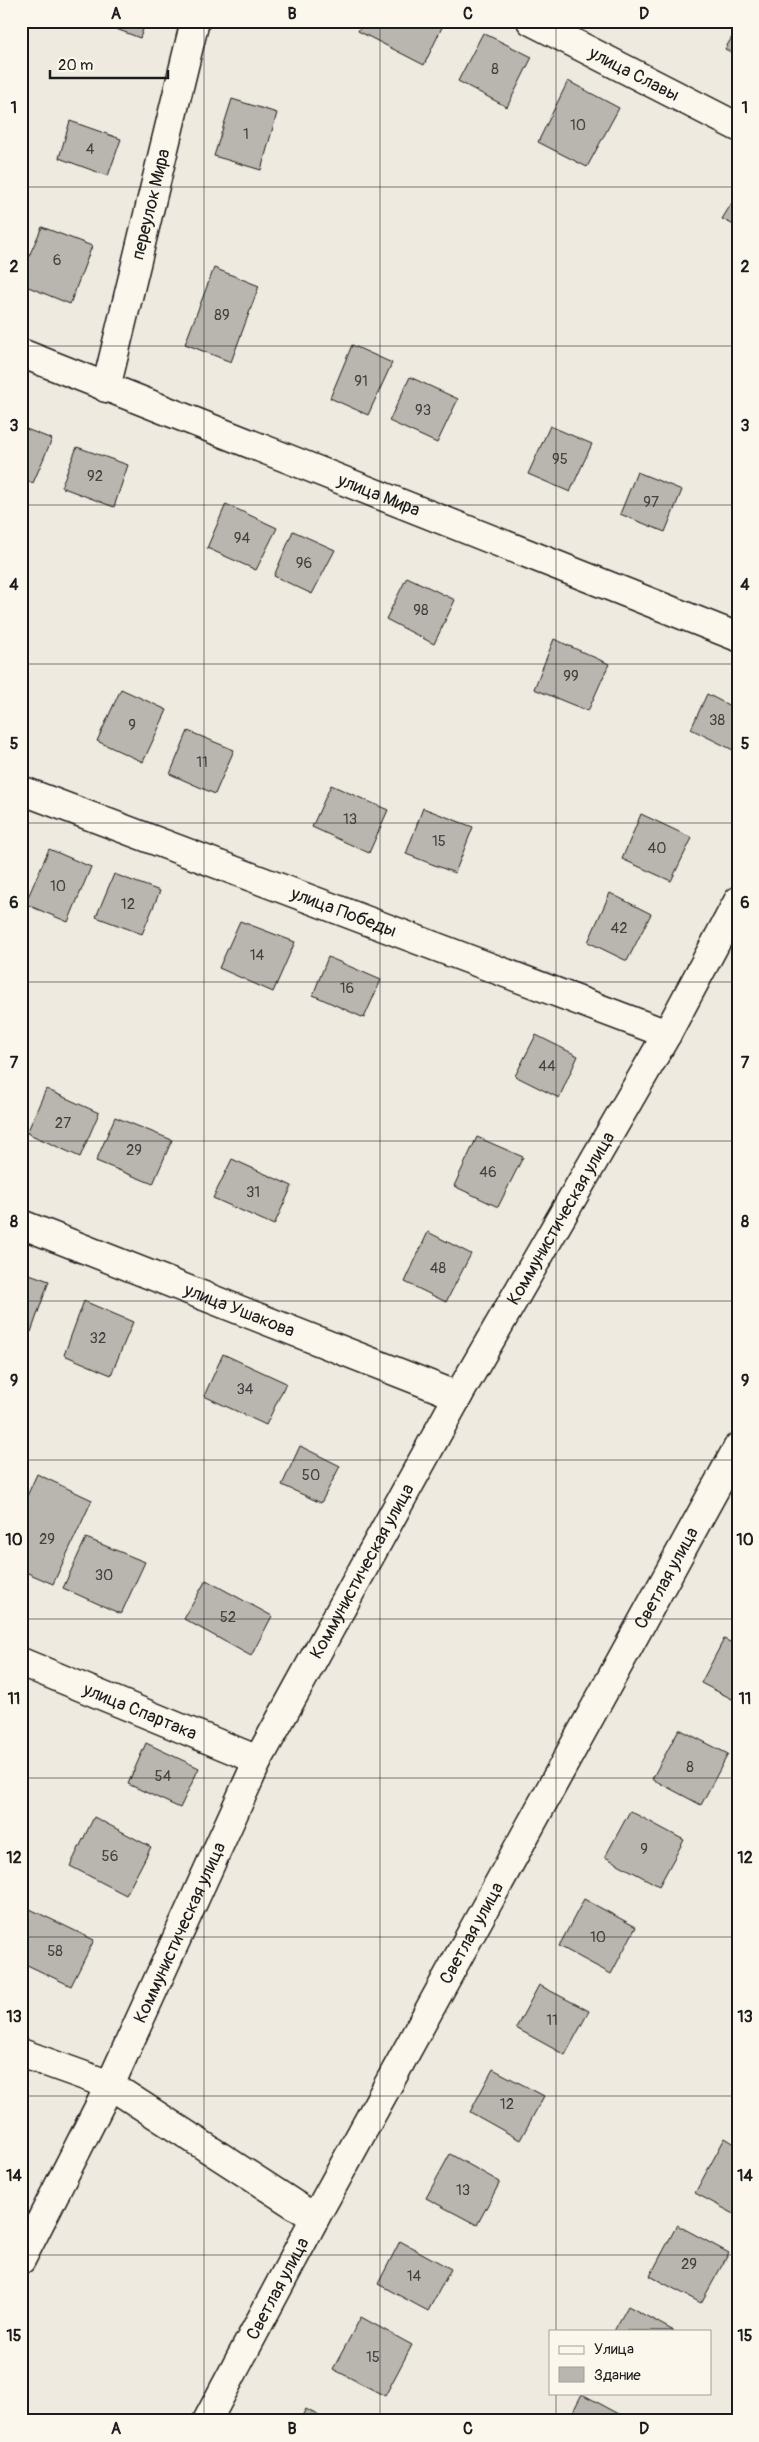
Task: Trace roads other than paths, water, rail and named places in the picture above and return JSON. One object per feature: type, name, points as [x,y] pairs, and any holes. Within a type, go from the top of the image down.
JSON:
[{"type":"street","name":"переулок Мира","points":[[106,388],[194,21]]},
{"type":"street","name":"улица Славы","points":[[531,21],[738,127]]},
{"type":"street","name":"улица Мира","points":[[21,353],[738,637]]},
{"type":"street","name":"улица Победы","points":[[21,790],[667,1034]]},
{"type":"street","name":"Коммунистическая улица","points":[[21,2260],[110,2084],[258,1760],[458,1396],[667,1034],[738,901]]},
{"type":"street","name":"улица Ушакова","points":[[21,1224],[458,1396]]},
{"type":"street","name":"Светлая улица","points":[[207,2421],[315,2218],[738,1447]]},
{"type":"street","name":"улица Спартака","points":[[21,1662],[258,1760]]},
{"type":"street","points":[[21,2053],[110,2084],[315,2218]]}]
